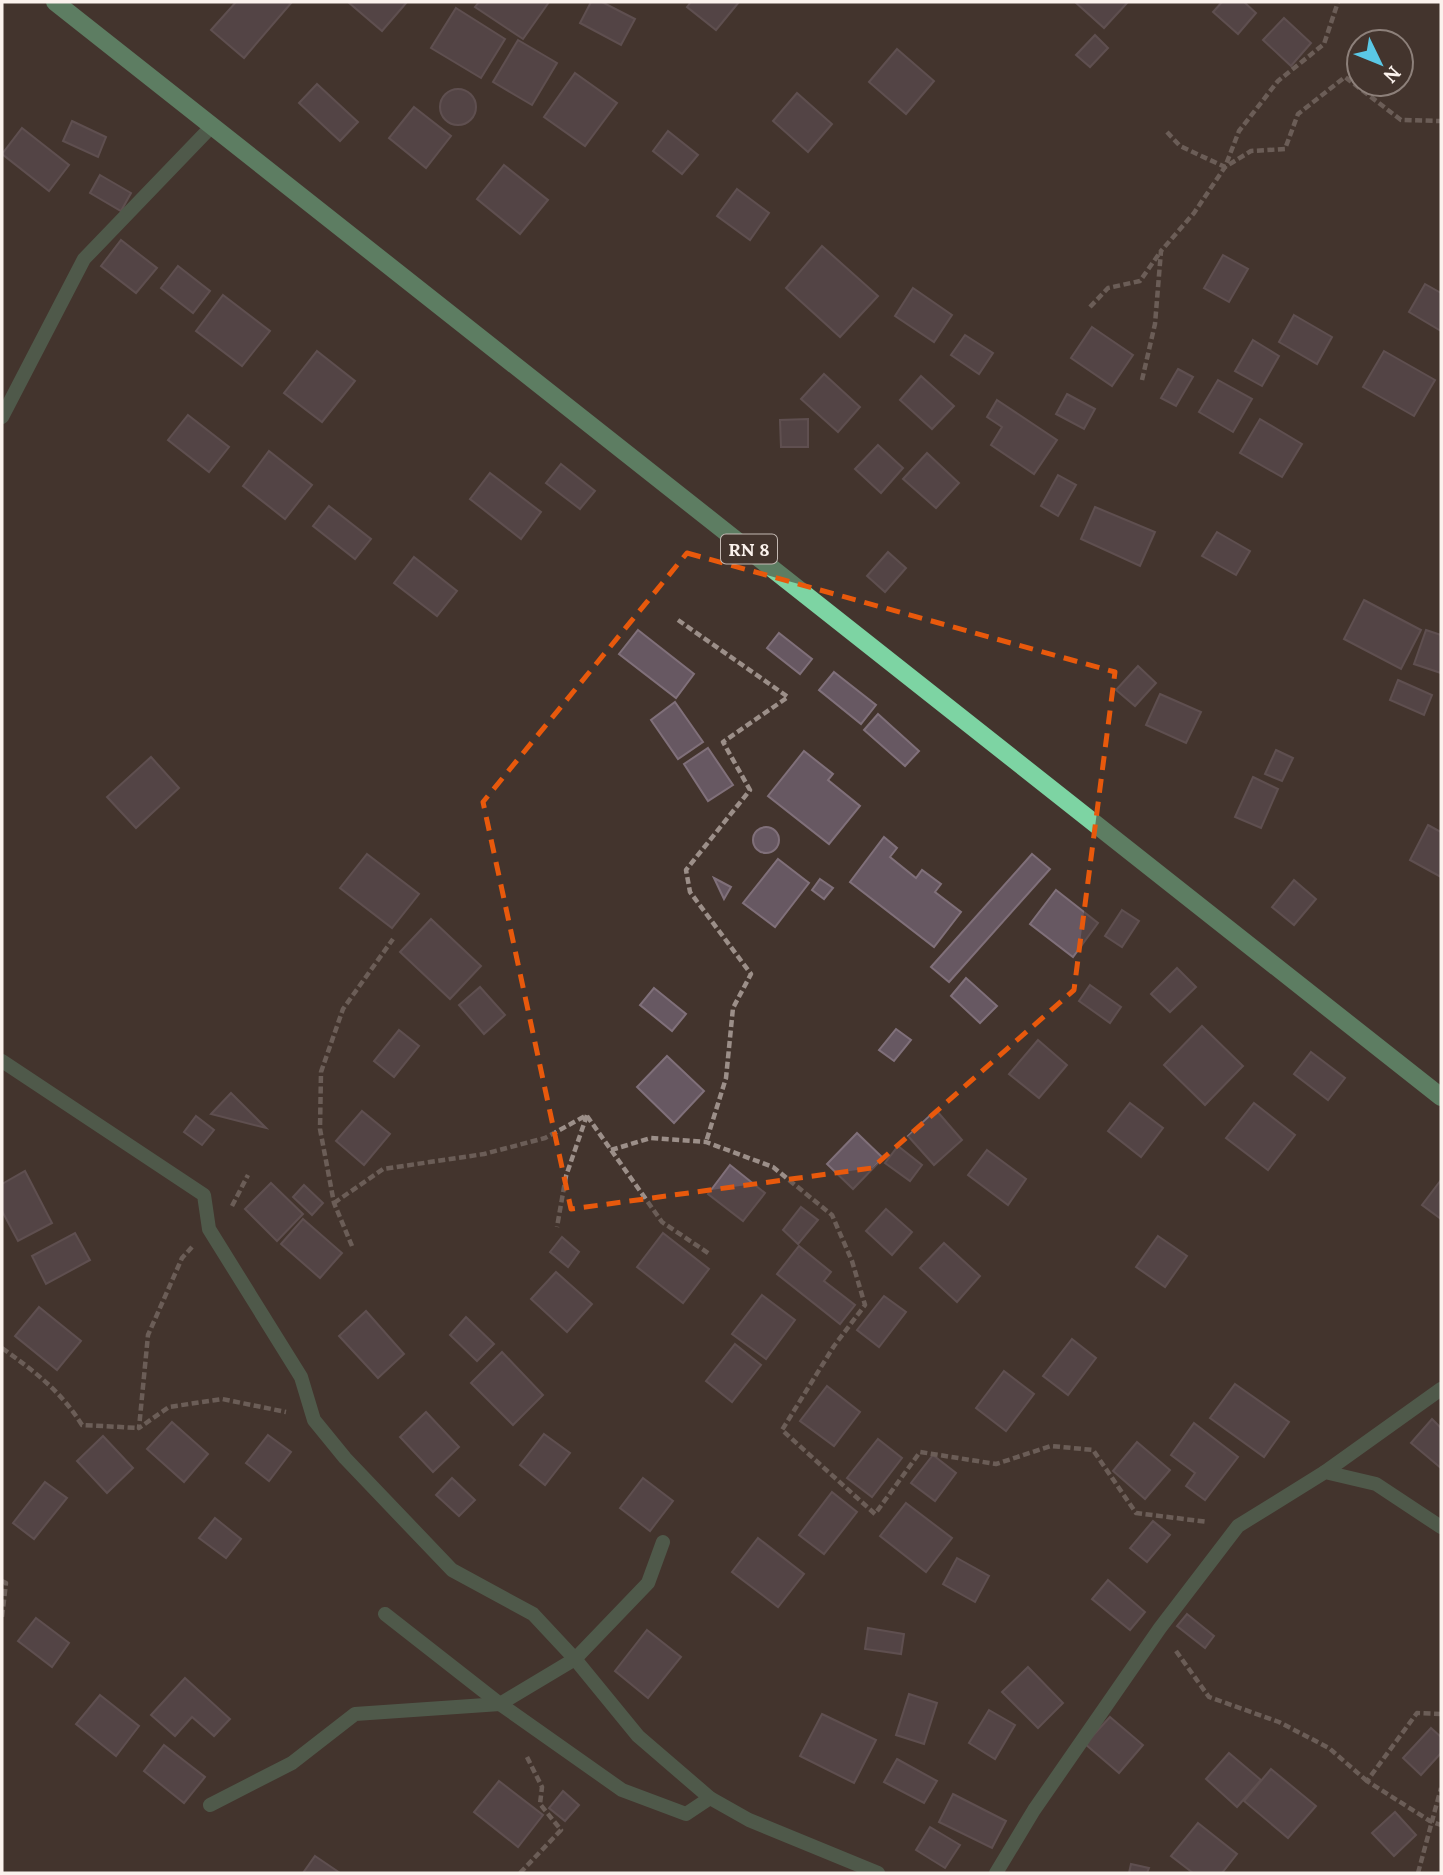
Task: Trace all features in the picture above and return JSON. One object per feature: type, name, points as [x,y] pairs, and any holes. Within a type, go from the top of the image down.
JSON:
[{"type":"main road","name":"RN 8","points":[[55,2],[1441,1097]]},
{"type":"street","points":[[2,417],[84,259],[213,125]]},
{"type":"street","points":[[2,1061],[204,1195],[209,1229],[301,1377],[314,1420],[345,1458],[452,1570],[533,1614],[575,1659],[638,1736],[710,1798],[749,1820],[878,1873]]},
{"type":"street","points":[[996,1873],[1034,1810],[1160,1629],[1238,1526],[1325,1472],[1441,1389]]},
{"type":"street","points":[[1325,1472],[1376,1484],[1441,1527]]},
{"type":"street","points":[[210,1805],[292,1763],[355,1714],[500,1704],[575,1659],[648,1583],[663,1542]]},
{"type":"street","points":[[385,1614],[500,1704],[622,1790],[686,1814],[710,1798]]},
{"type":"path","points":[[1090,307],[1108,288],[1140,281],[1225,167],[1239,131],[1278,81],[1324,44],[1338,2]]},
{"type":"path","points":[[1225,167],[1251,151],[1285,149],[1298,114],[1345,77],[1401,120],[1441,121]]},
{"type":"path","points":[[1167,132],[1180,146],[1225,167]]},
{"type":"path","points":[[1142,380],[1156,324],[1161,251]]},
{"type":"path","points":[[678,620],[788,697],[723,742],[750,790],[687,870],[690,892],[751,974],[733,1008],[726,1078],[705,1142]]},
{"type":"path","points":[[352,1246],[334,1203],[320,1129],[321,1072],[343,1009],[393,939]]},
{"type":"path","points":[[334,1203],[383,1169],[484,1154],[545,1138],[587,1115]]},
{"type":"path","points":[[587,1115],[662,1222],[711,1255]]},
{"type":"path","points":[[557,1227],[566,1177],[587,1115]]},
{"type":"path","points":[[611,1150],[651,1138],[705,1142],[773,1167],[832,1215],[852,1261],[864,1304],[834,1346],[782,1430],[875,1514],[920,1452],[996,1464],[1051,1446],[1093,1450],[1136,1513],[1238,1526]]},
{"type":"path","points":[[139,1428],[148,1335],[182,1258],[230,1208],[247,1175]]},
{"type":"path","points":[[2,1348],[35,1372],[67,1401],[82,1425],[139,1428],[169,1407],[222,1399],[314,1420]]},
{"type":"path","points":[[2,1581],[6,1583],[2,1617]]},
{"type":"path","points":[[1160,1629],[1209,1697],[1279,1722],[1329,1748],[1367,1781],[1430,1821],[1441,1825]]},
{"type":"path","points":[[1367,1781],[1417,1713],[1441,1714]]},
{"type":"path","points":[[520,1873],[561,1830],[540,1804],[542,1787],[524,1751]]},
{"type":"path","points":[[1418,1873],[1441,1788]]},
{"type":"highlighted area","points":[[687,553],[1115,672],[1074,990],[872,1168],[571,1209],[483,802]]},
{"type":"building","points":[[236,2],[292,2],[244,58],[211,30]]},
{"type":"building","points":[[348,2],[407,2],[382,31]]},
{"type":"building","points":[[479,2],[549,2],[523,39],[475,7]]},
{"type":"building","points":[[591,2],[602,2],[635,19],[621,45],[580,23]]},
{"type":"building","points":[[691,2],[739,2],[716,30],[687,7]]},
{"type":"building","points":[[1075,2],[1128,2],[1104,28]]},
{"type":"building","points":[[1222,2],[1244,2],[1256,13],[1238,34],[1213,12]]},
{"type":"building","points":[[456,8],[505,39],[481,78],[431,48]]},
{"type":"building","points":[[1284,18],[1311,43],[1291,66],[1263,40]]},
{"type":"building","points":[[1095,35],[1108,48],[1090,67],[1076,55]]},
{"type":"building","points":[[518,40],[557,63],[532,105],[493,82]]},
{"type":"building","points":[[897,49],[934,81],[906,114],[869,82]]},
{"type":"building","points":[[575,73],[617,103],[585,146],[544,117]]},
{"type":"building","points":[[317,84],[358,122],[340,141],[299,103]]},
{"type":"building","points":[[458,89],[471,94],[476,107],[471,120],[458,125],[445,120],[440,107],[445,94]]},
{"type":"building","points":[[797,93],[832,124],[808,152],[773,121]]},
{"type":"building","points":[[414,107],[451,136],[426,168],[389,138]]},
{"type":"building","points":[[72,121],[106,137],[98,157],[63,141]]},
{"type":"building","points":[[22,128],[69,165],[49,191],[2,154]]},
{"type":"building","points":[[668,131],[698,155],[682,174],[653,151]]},
{"type":"building","points":[[504,165],[548,200],[520,234],[477,199]]},
{"type":"building","points":[[100,175],[131,193],[121,211],[90,193]]},
{"type":"building","points":[[737,189],[769,213],[750,240],[717,216]]},
{"type":"building","points":[[121,240],[157,268],[136,293],[101,266]]},
{"type":"building","points":[[822,246],[878,296],[840,337],[786,288]]},
{"type":"building","points":[[1223,255],[1248,269],[1229,302],[1204,288]]},
{"type":"building","points":[[178,266],[210,291],[193,313],[161,288]]},
{"type":"building","points":[[1425,284],[1441,293],[1441,331],[1409,312]]},
{"type":"building","points":[[913,288],[952,315],[934,342],[895,316]]},
{"type":"building","points":[[223,295],[270,331],[242,366],[196,331]]},
{"type":"building","points":[[1294,315],[1332,337],[1317,364],[1279,342]]},
{"type":"building","points":[[1092,327],[1133,355],[1112,386],[1071,358]]},
{"type":"building","points":[[965,335],[993,353],[979,374],[951,355]]},
{"type":"building","points":[[1253,340],[1279,356],[1262,386],[1235,371]]},
{"type":"building","points":[[317,351],[355,381],[322,422],[284,393]]},
{"type":"building","points":[[1384,351],[1435,380],[1414,416],[1363,387]]},
{"type":"building","points":[[1178,369],[1193,377],[1176,406],[1161,398]]},
{"type":"building","points":[[824,374],[860,407],[838,432],[801,399]]},
{"type":"building","points":[[921,376],[954,406],[932,429],[900,400]]},
{"type":"building","points":[[1218,380],[1252,399],[1233,432],[1199,412]]},
{"type":"building","points":[[1067,394],[1095,409],[1084,429],[1056,414]]},
{"type":"building","points":[[997,400],[1057,440],[1034,474],[991,445],[1002,427],[987,417]]},
{"type":"building","points":[[188,415],[229,447],[209,472],[168,440]]},
{"type":"building","points":[[808,419],[808,447],[781,447],[780,420]]},
{"type":"building","points":[[1260,419],[1302,444],[1282,477],[1240,453]]},
{"type":"building","points":[[878,445],[903,468],[881,493],[855,469]]},
{"type":"building","points":[[269,451],[312,485],[285,519],[243,486]]},
{"type":"building","points":[[927,453],[959,483],[936,508],[903,479]]},
{"type":"building","points":[[561,464],[595,491],[580,509],[546,483]]},
{"type":"building","points":[[490,473],[541,512],[521,539],[470,499]]},
{"type":"building","points":[[1058,475],[1076,485],[1058,516],[1041,506]]},
{"type":"building","points":[[329,506],[371,539],[355,559],[313,526]]},
{"type":"building","points":[[1095,507],[1155,532],[1140,566],[1081,539]]},
{"type":"building","points":[[1217,532],[1250,551],[1236,575],[1202,556]]},
{"type":"building","points":[[888,552],[906,568],[885,592],[867,576]]},
{"type":"building","points":[[414,557],[457,591],[437,616],[394,583]]},
{"type":"building","points":[[1364,600],[1421,630],[1401,669],[1344,639]]},
{"type":"building","points":[[638,630],[694,674],[676,698],[619,654]]},
{"type":"building","points":[[1426,630],[1441,635],[1441,673],[1414,664]]},
{"type":"building","points":[[779,633],[812,659],[800,674],[767,648]]},
{"type":"building","points":[[1138,666],[1156,683],[1135,706],[1116,690]]},
{"type":"building","points":[[834,672],[876,705],[861,724],[819,690]]},
{"type":"building","points":[[1398,680],[1432,695],[1424,715],[1390,700]]},
{"type":"building","points":[[1160,694],[1201,712],[1186,743],[1146,725]]},
{"type":"building","points":[[675,702],[703,742],[678,759],[651,720]]},
{"type":"building","points":[[878,714],[919,751],[905,766],[864,730]]},
{"type":"building","points":[[708,748],[733,785],[708,801],[684,764]]},
{"type":"building","points":[[1276,750],[1293,758],[1282,781],[1265,774]]},
{"type":"building","points":[[804,751],[833,774],[828,780],[860,806],[829,844],[768,796]]},
{"type":"building","points":[[151,757],[179,788],[136,828],[107,797]]},
{"type":"building","points":[[1253,777],[1278,789],[1261,828],[1235,817]]},
{"type":"building","points":[[1428,825],[1441,832],[1441,877],[1410,860]]},
{"type":"building","points":[[766,827],[775,831],[779,840],[775,849],[766,853],[757,849],[753,840],[757,831]]},
{"type":"building","points":[[884,837],[897,848],[890,857],[916,878],[922,870],[941,884],[935,892],[961,912],[934,947],[850,882]]},
{"type":"building","points":[[367,854],[419,894],[392,928],[340,888]]},
{"type":"building","points":[[1032,854],[1050,869],[949,982],[931,967]]},
{"type":"building","points":[[778,859],[809,883],[775,927],[743,903]]},
{"type":"building","points":[[714,878],[731,887],[724,899]]},
{"type":"building","points":[[820,879],[833,888],[824,899],[812,890]]},
{"type":"building","points":[[1294,880],[1316,899],[1294,925],[1272,907]]},
{"type":"building","points":[[1056,890],[1098,923],[1073,957],[1030,924]]},
{"type":"building","points":[[1122,910],[1139,921],[1122,947],[1105,936]]},
{"type":"building","points":[[431,919],[481,966],[450,999],[400,952]]},
{"type":"building","points":[[1177,968],[1196,987],[1170,1012],[1151,994]]},
{"type":"building","points":[[966,978],[997,1006],[980,1023],[951,996]]},
{"type":"building","points":[[1090,985],[1121,1007],[1110,1023],[1079,1001]]},
{"type":"building","points":[[480,987],[505,1015],[484,1034],[459,1005]]},
{"type":"building","points":[[654,988],[686,1014],[672,1031],[640,1005]]},
{"type":"building","points":[[1202,1026],[1243,1066],[1205,1105],[1164,1065]]},
{"type":"building","points":[[896,1029],[911,1040],[894,1061],[879,1050]]},
{"type":"building","points":[[399,1030],[419,1046],[394,1077],[374,1061]]},
{"type":"building","points":[[1038,1040],[1067,1065],[1039,1098],[1009,1074]]},
{"type":"building","points":[[1311,1052],[1345,1078],[1328,1100],[1294,1074]]},
{"type":"building","points":[[667,1056],[704,1091],[674,1123],[637,1087]]},
{"type":"building","points":[[231,1093],[266,1128],[211,1114]]},
{"type":"building","points":[[1130,1103],[1163,1128],[1141,1157],[1108,1131]]},
{"type":"building","points":[[1254,1103],[1295,1135],[1268,1170],[1226,1138]]},
{"type":"building","points":[[936,1110],[962,1140],[934,1165],[908,1136]]},
{"type":"building","points":[[362,1111],[390,1134],[364,1165],[336,1141]]},
{"type":"building","points":[[196,1116],[214,1130],[202,1145],[184,1132]]},
{"type":"building","points":[[857,1133],[883,1158],[853,1189],[827,1164]]},
{"type":"building","points":[[898,1146],[922,1165],[910,1181],[885,1163]]},
{"type":"building","points":[[987,1150],[1026,1179],[1008,1205],[968,1175]]},
{"type":"building","points":[[730,1165],[765,1193],[743,1221],[708,1194]]},
{"type":"building","points":[[25,1171],[52,1223],[18,1241],[2,1211],[2,1184]]},
{"type":"building","points":[[1441,1180],[1441,1219],[1422,1205]]},
{"type":"building","points":[[271,1183],[303,1214],[277,1241],[245,1209]]},
{"type":"building","points":[[304,1185],[323,1203],[312,1215],[293,1197]]},
{"type":"building","points":[[801,1207],[818,1220],[798,1244],[783,1230]]},
{"type":"building","points":[[886,1209],[912,1232],[892,1255],[866,1231]]},
{"type":"building","points":[[303,1219],[342,1253],[320,1278],[281,1244]]},
{"type":"building","points":[[75,1233],[90,1260],[46,1284],[32,1256]]},
{"type":"building","points":[[663,1233],[709,1269],[683,1303],[637,1267]]},
{"type":"building","points":[[1158,1236],[1187,1256],[1165,1287],[1136,1267]]},
{"type":"building","points":[[562,1237],[579,1252],[568,1267],[550,1252]]},
{"type":"building","points":[[944,1243],[980,1276],[957,1302],[920,1268]]},
{"type":"building","points":[[799,1246],[831,1272],[824,1281],[855,1305],[840,1324],[777,1274]]},
{"type":"building","points":[[556,1272],[592,1304],[567,1332],[531,1299]]},
{"type":"building","points":[[762,1295],[795,1320],[766,1359],[732,1334]]},
{"type":"building","points":[[884,1296],[906,1312],[879,1347],[857,1330]]},
{"type":"building","points":[[39,1307],[81,1341],[57,1370],[15,1336]]},
{"type":"building","points":[[366,1311],[404,1354],[378,1378],[339,1336]]},
{"type":"building","points":[[466,1317],[494,1344],[477,1361],[450,1335]]},
{"type":"building","points":[[1072,1339],[1096,1358],[1068,1395],[1043,1376]]},
{"type":"building","points":[[735,1344],[761,1365],[732,1402],[706,1381]]},
{"type":"building","points":[[502,1352],[543,1395],[513,1425],[471,1383]]},
{"type":"building","points":[[1004,1371],[1034,1394],[1006,1431],[976,1408]]},
{"type":"building","points":[[1235,1384],[1289,1422],[1264,1457],[1210,1418]]},
{"type":"building","points":[[827,1386],[860,1412],[834,1446],[800,1421]]},
{"type":"building","points":[[426,1412],[459,1447],[433,1472],[400,1437]]},
{"type":"building","points":[[1432,1419],[1441,1428],[1441,1468],[1411,1443]]},
{"type":"building","points":[[172,1422],[208,1454],[184,1482],[147,1449]]},
{"type":"building","points":[[1194,1423],[1238,1457],[1205,1500],[1186,1486],[1195,1473],[1171,1455]]},
{"type":"building","points":[[544,1434],[570,1453],[545,1485],[520,1465]]},
{"type":"building","points":[[268,1435],[291,1452],[269,1481],[246,1463]]},
{"type":"building","points":[[103,1436],[133,1468],[107,1493],[77,1461]]},
{"type":"building","points":[[878,1439],[902,1458],[872,1497],[847,1478]]},
{"type":"building","points":[[1137,1442],[1170,1470],[1145,1499],[1113,1471]]},
{"type":"building","points":[[933,1455],[956,1473],[935,1501],[911,1483]]},
{"type":"building","points":[[452,1478],[475,1500],[459,1516],[436,1495]]},
{"type":"building","points":[[643,1478],[673,1501],[650,1531],[620,1508]]},
{"type":"building","points":[[45,1482],[67,1498],[34,1539],[13,1523]]},
{"type":"building","points":[[832,1492],[857,1512],[824,1554],[799,1535]]},
{"type":"building","points":[[906,1503],[952,1538],[926,1572],[880,1536]]},
{"type":"building","points":[[215,1518],[241,1539],[226,1558],[199,1538]]},
{"type":"building","points":[[1153,1521],[1170,1535],[1147,1562],[1130,1548]]},
{"type":"building","points":[[758,1538],[804,1574],[778,1607],[732,1572]]},
{"type":"building","points":[[957,1558],[989,1576],[975,1602],[943,1584]]},
{"type":"building","points":[[1108,1580],[1145,1612],[1130,1630],[1092,1599]]},
{"type":"building","points":[[1187,1614],[1214,1636],[1205,1648],[1177,1626]]},
{"type":"building","points":[[36,1618],[69,1643],[52,1667],[18,1641]]},
{"type":"building","points":[[868,1628],[904,1634],[901,1654],[865,1649]]},
{"type":"building","points":[[647,1630],[681,1657],[648,1698],[615,1671]]},
{"type":"building","points":[[1028,1667],[1063,1703],[1038,1728],[1002,1692]]},
{"type":"building","points":[[185,1678],[230,1719],[214,1736],[192,1717],[175,1736],[151,1715]]},
{"type":"building","points":[[909,1694],[937,1703],[924,1744],[896,1735]]},
{"type":"building","points":[[100,1695],[139,1726],[116,1756],[76,1724]]},
{"type":"building","points":[[989,1710],[1015,1725],[995,1759],[969,1743]]},
{"type":"building","points":[[822,1714],[876,1740],[854,1783],[800,1756]]},
{"type":"building","points":[[1110,1717],[1143,1745],[1119,1773],[1085,1744]]},
{"type":"building","points":[[1431,1728],[1441,1737],[1441,1753],[1421,1775],[1403,1758]]},
{"type":"building","points":[[164,1745],[205,1777],[184,1803],[144,1771]]},
{"type":"building","points":[[1229,1753],[1261,1780],[1237,1807],[1206,1779]]},
{"type":"building","points":[[897,1759],[937,1781],[924,1803],[884,1782]]},
{"type":"building","points":[[1271,1769],[1316,1806],[1288,1838],[1244,1801]]},
{"type":"building","points":[[499,1781],[543,1815],[518,1847],[474,1812]]},
{"type":"building","points":[[563,1791],[579,1805],[565,1821],[549,1808]]},
{"type":"building","points":[[953,1794],[1006,1821],[992,1848],[939,1822]]},
{"type":"building","points":[[1395,1812],[1416,1835],[1394,1856],[1372,1833]]},
{"type":"building","points":[[1198,1823],[1237,1854],[1222,1873],[1193,1873],[1171,1856]]},
{"type":"building","points":[[930,1827],[960,1845],[945,1868],[916,1850]]},
{"type":"building","points":[[315,1856],[340,1873],[303,1873]]},
{"type":"building","points":[[1131,1864],[1149,1868],[1147,1873],[1129,1873]]}]
